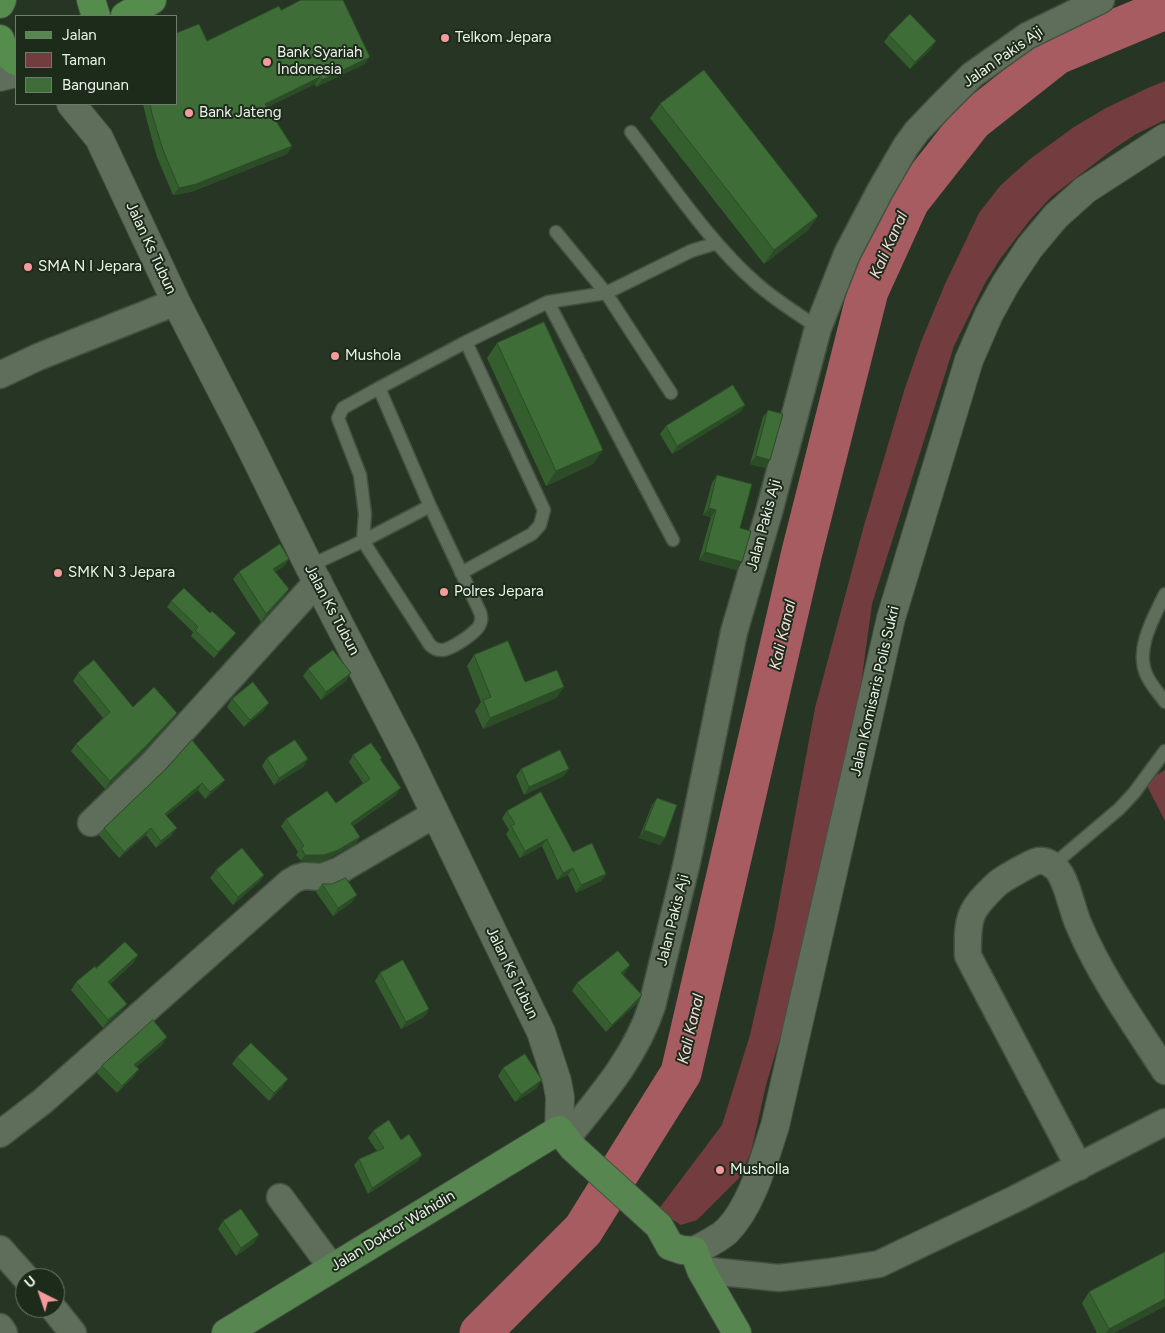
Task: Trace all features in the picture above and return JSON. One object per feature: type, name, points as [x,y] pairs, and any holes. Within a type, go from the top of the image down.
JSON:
[{"type":"highway","points":[[91,0],[96,15]]},
{"type":"highway","points":[[127,15],[152,0]]},
{"type":"highway","points":[[0,39],[1,44],[15,60]]},
{"type":"main road","points":[[0,77],[15,73]]},
{"type":"main road","name":"Jalan Ks Tubun","points":[[72,105],[99,138],[176,302],[435,814],[541,1032],[558,1081],[566,1139]]},
{"type":"main road","points":[[92,105],[99,138]]},
{"type":"main road","name":"Jalan Komisaris Polis Sukri","points":[[697,1260],[726,1232],[748,1200],[775,1126],[891,618],[969,360],[989,314],[1006,283],[1030,247],[1056,216],[1085,190],[1165,138]]},
{"type":"main road","points":[[566,1139],[659,1226],[670,1246],[682,1250],[697,1260],[737,1333]]},
{"type":"main road","name":"Jalan Doktor Wahidin","points":[[226,1333],[332,1268],[566,1139]]},
{"type":"street","name":"Jalan Pakis Aji","points":[[566,1139],[608,1088],[628,1060],[646,1025],[687,862],[734,632],[769,512],[818,328],[848,254],[880,191],[906,146],[917,131],[972,75],[1028,36],[1101,0]]},
{"type":"street","points":[[0,375],[176,302]]},
{"type":"street","points":[[91,823],[154,763],[313,574]]},
{"type":"street","points":[[0,1134],[43,1100],[290,882],[297,878],[322,877],[340,870],[435,814]]},
{"type":"street","points":[[1079,1167],[968,956],[967,930],[972,912],[982,898],[1001,881],[1038,861],[1046,861],[1053,865],[1063,877],[1072,909],[1087,943],[1114,991],[1165,1071]]},
{"type":"street","points":[[697,1260],[779,1278],[879,1264],[1079,1167],[1165,1122]]},
{"type":"street","points":[[280,1197],[332,1268]]},
{"type":"street","points":[[0,1249],[17,1268]]},
{"type":"street","points":[[61,1318],[72,1333]]},
{"type":"street","points":[[0,1327],[4,1333]]},
{"type":"lane","points":[[631,132],[717,243],[757,284],[818,328]]},
{"type":"lane","points":[[556,232],[606,293],[671,393]]},
{"type":"lane","points":[[379,388],[430,506],[480,612],[481,622],[474,634],[447,650],[437,650],[430,645],[363,541],[365,514],[360,475],[338,418],[343,408],[379,388],[466,342],[548,302],[606,293],[691,251],[717,243]]},
{"type":"lane","points":[[548,302],[673,540]]},
{"type":"lane","points":[[460,572],[532,534],[540,524],[544,510],[466,342]]},
{"type":"lane","points":[[313,574],[363,541],[430,506]]},
{"type":"lane","points":[[1165,594],[1152,621],[1143,653],[1147,676],[1165,702]]},
{"type":"lane","points":[[1053,865],[1119,809],[1134,793],[1165,751]]},
{"type":"green space","points":[[1165,81],[1165,120],[1136,134],[1112,150],[1051,197],[1030,220],[1000,259],[985,283],[954,346],[872,604],[858,706],[812,916],[794,979],[789,1007],[766,1085],[751,1152],[739,1178],[697,1220],[681,1225],[658,1210],[722,1125],[750,1035],[774,929],[815,708],[863,529],[904,391],[921,342],[945,284],[979,213],[1000,186],[1030,159],[1074,127],[1106,108]]},
{"type":"green space","points":[[1165,770],[1165,821],[1145,782]]},
{"type":"building","points":[[301,0],[343,0],[370,57],[322,80],[320,77],[265,104],[292,146],[196,184],[179,188],[163,150],[150,105],[178,105],[178,32],[199,24],[207,41],[279,6],[281,10]]},
{"type":"building","points":[[910,14],[936,41],[915,62],[889,35]]},
{"type":"building","points":[[704,70],[818,216],[774,250],[660,104]]},
{"type":"building","points":[[544,322],[603,450],[556,471],[497,343]]},
{"type":"building","points":[[733,385],[745,405],[677,446],[666,426]]},
{"type":"building","points":[[768,410],[783,414],[770,460],[756,456]]},
{"type":"building","points":[[717,475],[752,484],[740,528],[751,531],[742,562],[705,552],[716,510],[709,508]]},
{"type":"building","points":[[280,544],[289,559],[273,569],[289,589],[266,614],[239,572]]},
{"type":"building","points":[[184,588],[210,613],[212,611],[236,633],[218,652],[195,630],[198,627],[171,601]]},
{"type":"building","points":[[508,641],[525,682],[557,670],[564,687],[490,718],[483,700],[491,697],[474,655]]},
{"type":"building","points":[[333,650],[351,673],[326,692],[308,669]]},
{"type":"building","points":[[94,660],[133,707],[154,687],[177,713],[110,781],[76,744],[110,712],[78,673]]},
{"type":"building","points":[[253,682],[269,703],[250,720],[232,699]]},
{"type":"building","points":[[192,740],[225,780],[210,792],[202,783],[165,814],[177,828],[161,841],[151,828],[124,852],[104,828],[168,767]]},
{"type":"building","points":[[295,740],[308,759],[279,778],[267,758]]},
{"type":"building","points":[[371,743],[401,788],[351,823],[360,837],[338,850],[324,855],[305,855],[301,848],[304,846],[286,819],[327,791],[336,803],[370,779],[353,755]]},
{"type":"building","points":[[560,750],[569,769],[529,787],[521,769]]},
{"type":"building","points":[[541,792],[573,852],[592,843],[606,874],[581,885],[573,868],[563,873],[547,839],[525,851],[511,826],[515,824],[507,811]]},
{"type":"building","points":[[657,798],[677,805],[665,838],[644,830]]},
{"type":"building","points":[[242,848],[264,875],[238,897],[216,870]]},
{"type":"building","points":[[346,878],[357,895],[338,908],[322,884],[332,884]]},
{"type":"building","points":[[125,942],[138,955],[108,982],[127,1004],[108,1020],[76,982],[95,966],[96,968]]},
{"type":"building","points":[[618,951],[630,965],[621,973],[642,995],[612,1025],[577,983]]},
{"type":"building","points":[[403,960],[429,1009],[406,1022],[380,973]]},
{"type":"building","points":[[153,1020],[167,1037],[134,1065],[139,1069],[122,1086],[102,1066]]},
{"type":"building","points":[[251,1043],[288,1079],[274,1093],[237,1057]]},
{"type":"building","points":[[525,1054],[542,1080],[521,1095],[503,1068]]},
{"type":"building","points":[[389,1120],[401,1140],[409,1134],[422,1155],[372,1188],[359,1159],[384,1148],[373,1131]]},
{"type":"building","points":[[241,1209],[259,1235],[241,1248],[223,1221]]},
{"type":"building","points":[[1165,1252],[1165,1299],[1109,1329],[1089,1292]]},
{"type":"waterway","name":"Kali Kanal","points":[[480,1333],[583,1230],[681,1073],[802,552],[868,291],[909,201],[972,121],[1057,54],[1165,9]]},
{"type":"place","name":"Telkom Jepara","points":[[445,38]]},
{"type":"place","name":"Bank Syariah Indonesia","points":[[267,62]]},
{"type":"place","name":"Bank Jateng","points":[[189,113]]},
{"type":"place","name":"SMA N I Jepara","points":[[28,267]]},
{"type":"place","name":"Mushola","points":[[335,356]]},
{"type":"place","name":"SMK N 3 Jepara","points":[[58,573]]},
{"type":"place","name":"Polres Jepara","points":[[444,592]]},
{"type":"place","name":"Musholla","points":[[720,1170]]}]
